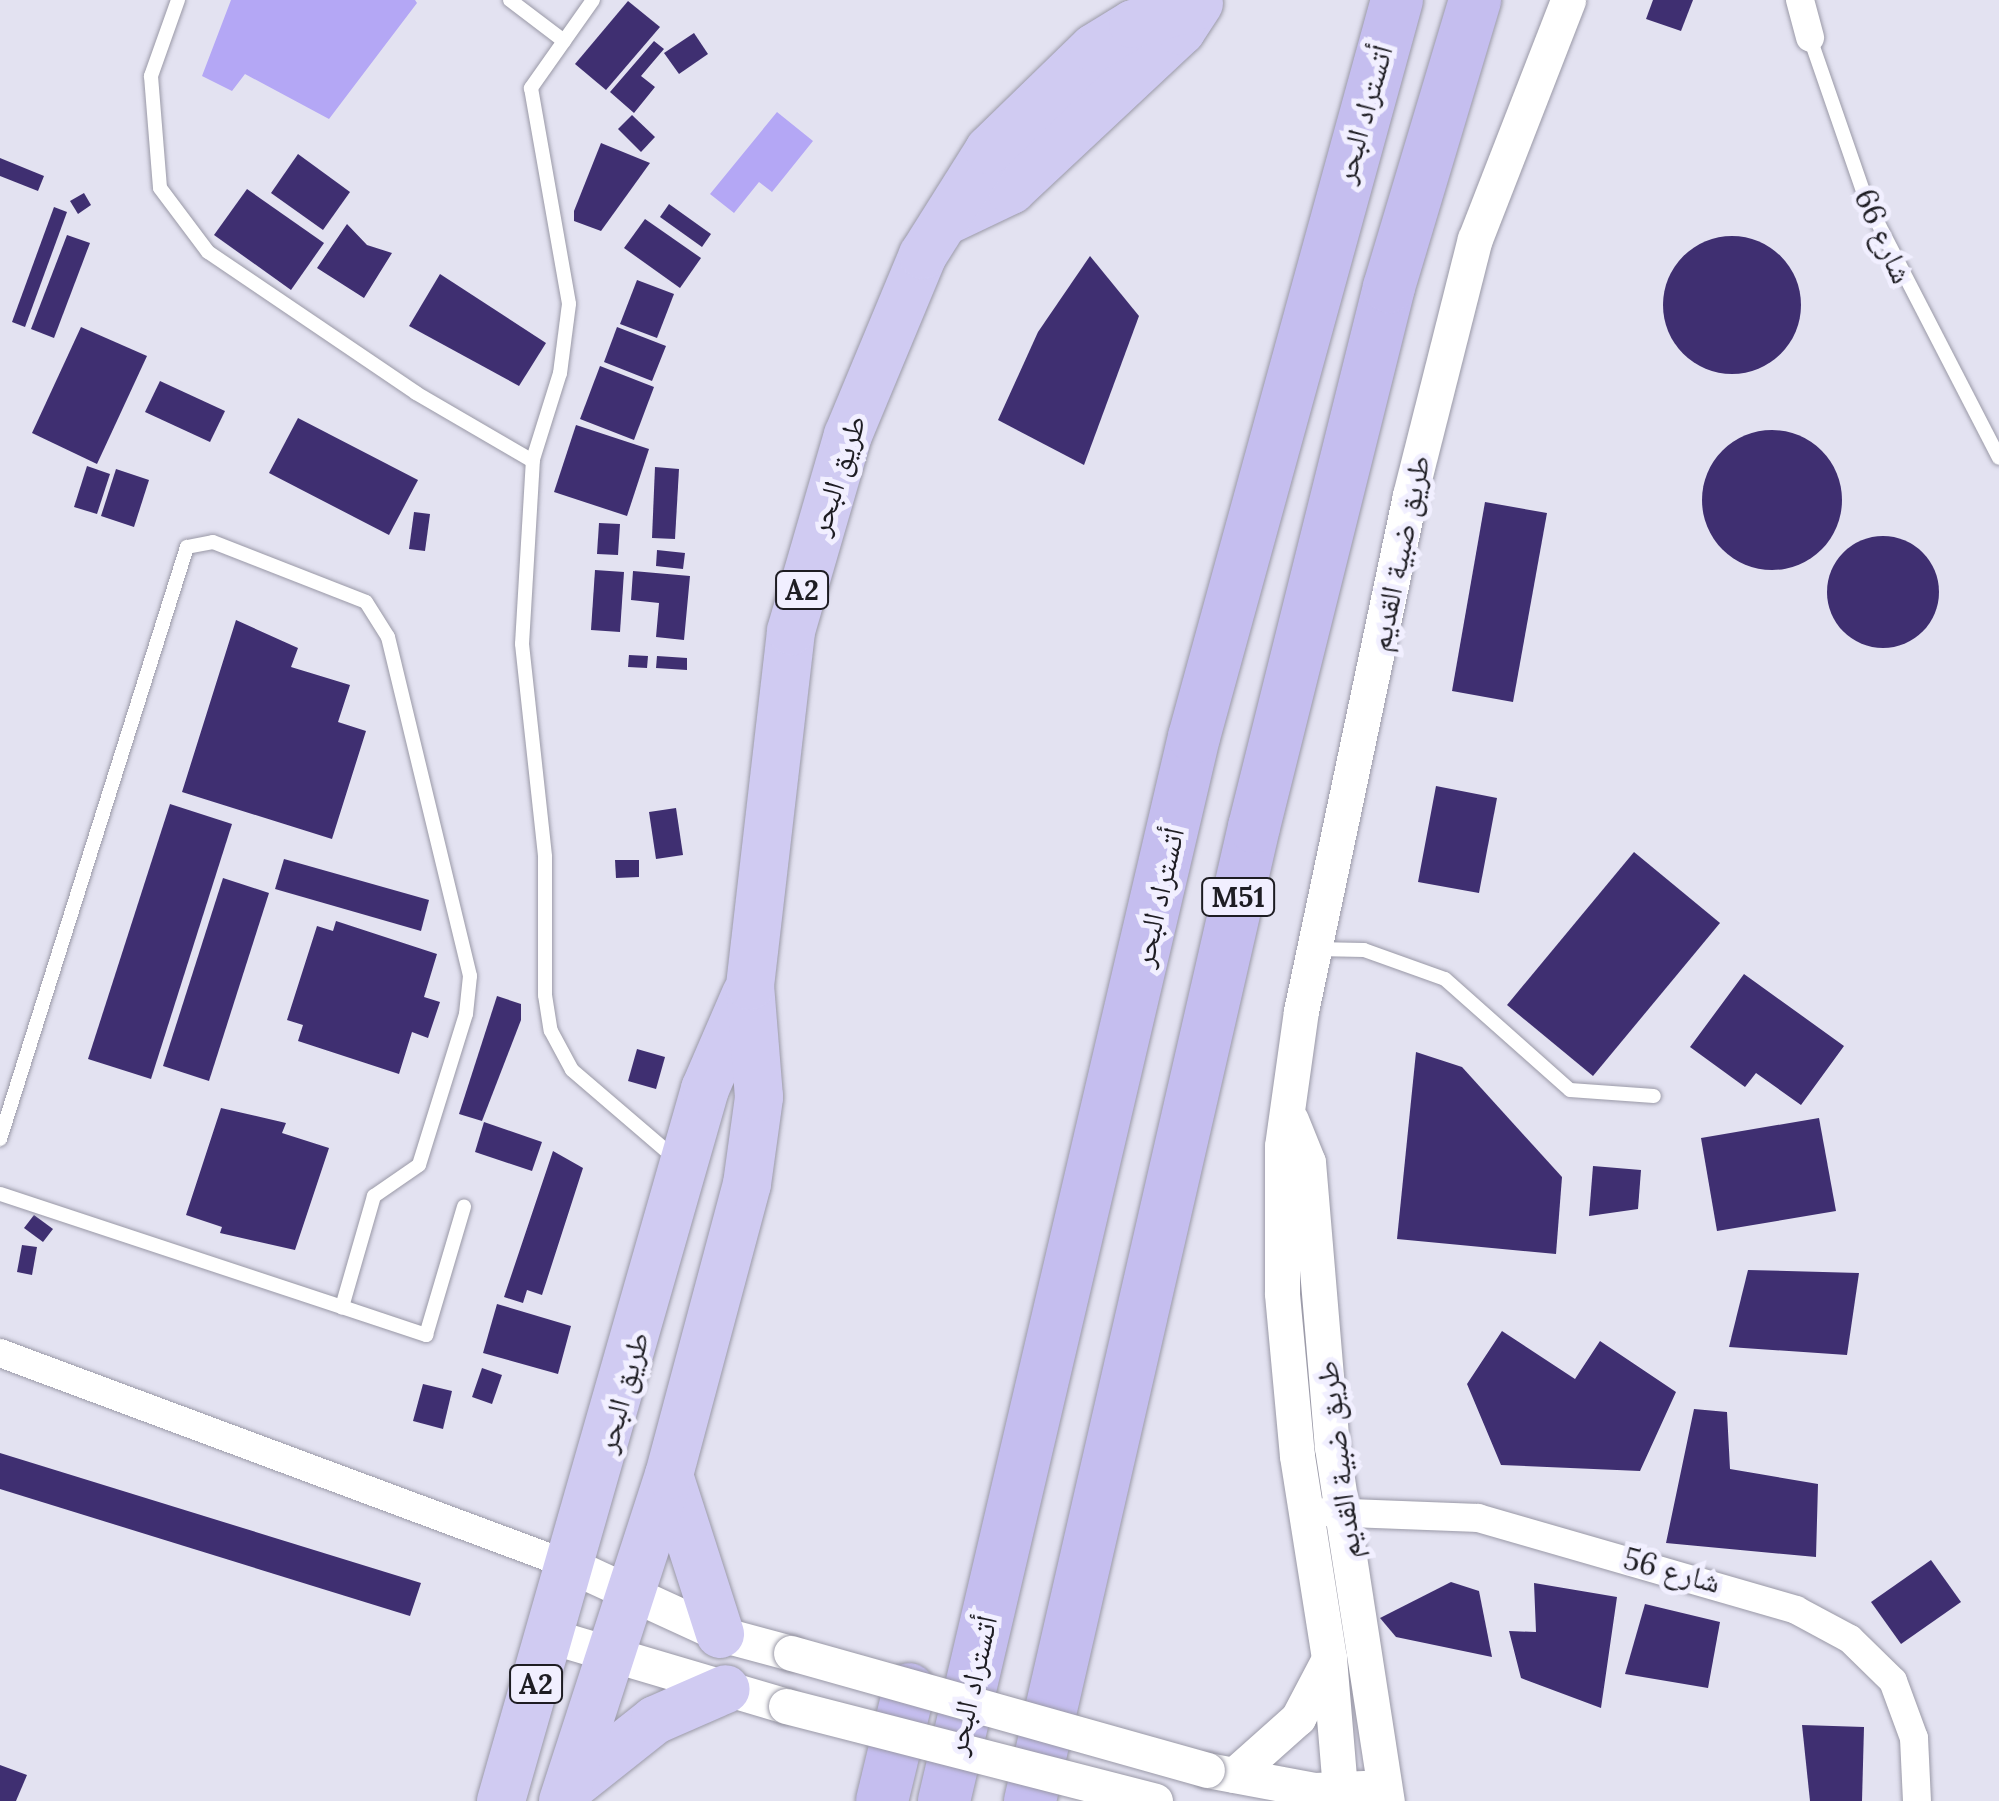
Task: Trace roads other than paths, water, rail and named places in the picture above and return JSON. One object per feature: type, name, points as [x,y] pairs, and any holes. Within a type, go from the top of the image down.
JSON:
[{"type":"highway","name":"أتستراد البحر","points":[[944,1801],[1194,736],[1397,0]]},
{"type":"highway","name":"M51","points":[[1030,1801],[1254,827],[1389,288],[1475,0]]},
{"type":"highway","name":"A2","points":[[948,220],[1022,110],[1139,27],[1199,3]]},
{"type":"highway","name":"A2","points":[[948,220],[1011,190],[1063,142],[1139,27]]},
{"type":"highway","points":[[1022,110],[1063,142]]},
{"type":"highway","name":"طريق البحر","points":[[564,1796],[669,1475],[746,1184],[759,1096],[750,986],[796,615],[842,450],[890,323],[948,220]]},
{"type":"highway","name":"طريق البحر","points":[[501,1801],[572,1566],[705,1089],[750,986]]},
{"type":"highway","points":[[686,1167],[746,1184]]},
{"type":"highway","points":[[669,1475],[720,1634]]},
{"type":"highway","points":[[564,1796],[655,1720],[726,1689]]},
{"type":"highway","points":[[882,1801],[904,1714]]},
{"type":"street","name":"طريق ضبية القديم","points":[[1341,1794],[1330,1658],[1303,1512],[1282,1293],[1281,1162],[1291,1120],[1314,948],[1410,496],[1475,238],[1568,0]]},
{"type":"street","name":"شارع 66","points":[[1800,0],[1810,38]]},
{"type":"street","name":"طريق ضبية القديم","points":[[1291,1120],[1308,1162],[1342,1511],[1386,1795]]},
{"type":"street","points":[[0,1353],[572,1566],[720,1634],[791,1653],[904,1714],[1121,1785],[1220,1772],[1341,1794],[1386,1795]]},
{"type":"street","name":"شارع 56","points":[[1303,1512],[1478,1518],[1796,1610],[1850,1639],[1893,1682],[1914,1738],[1917,1801]]},
{"type":"street","points":[[550,1636],[786,1706],[904,1714],[1121,1785]]},
{"type":"street","points":[[1220,1772],[1298,1718],[1330,1658]]},
{"type":"lane","points":[[178,0],[150,76],[160,188],[208,252],[416,393],[533,461]]},
{"type":"lane","points":[[510,0],[564,41]]},
{"type":"lane","points":[[593,0],[530,88],[568,304],[560,373],[533,461],[522,644],[545,856],[551,1030],[596,1098],[686,1167]]},
{"type":"lane","name":"شارع 66","points":[[1810,38],[1866,200],[1999,458]]},
{"type":"lane","points":[[0,1138],[186,547],[214,542],[349,593],[379,616],[388,637],[470,976],[466,1014],[418,1165],[374,1196],[342,1307]]},
{"type":"lane","points":[[1314,948],[1364,950],[1445,978],[1570,1090],[1654,1096]]},
{"type":"lane","points":[[0,1194],[426,1335],[464,1207]]}]
